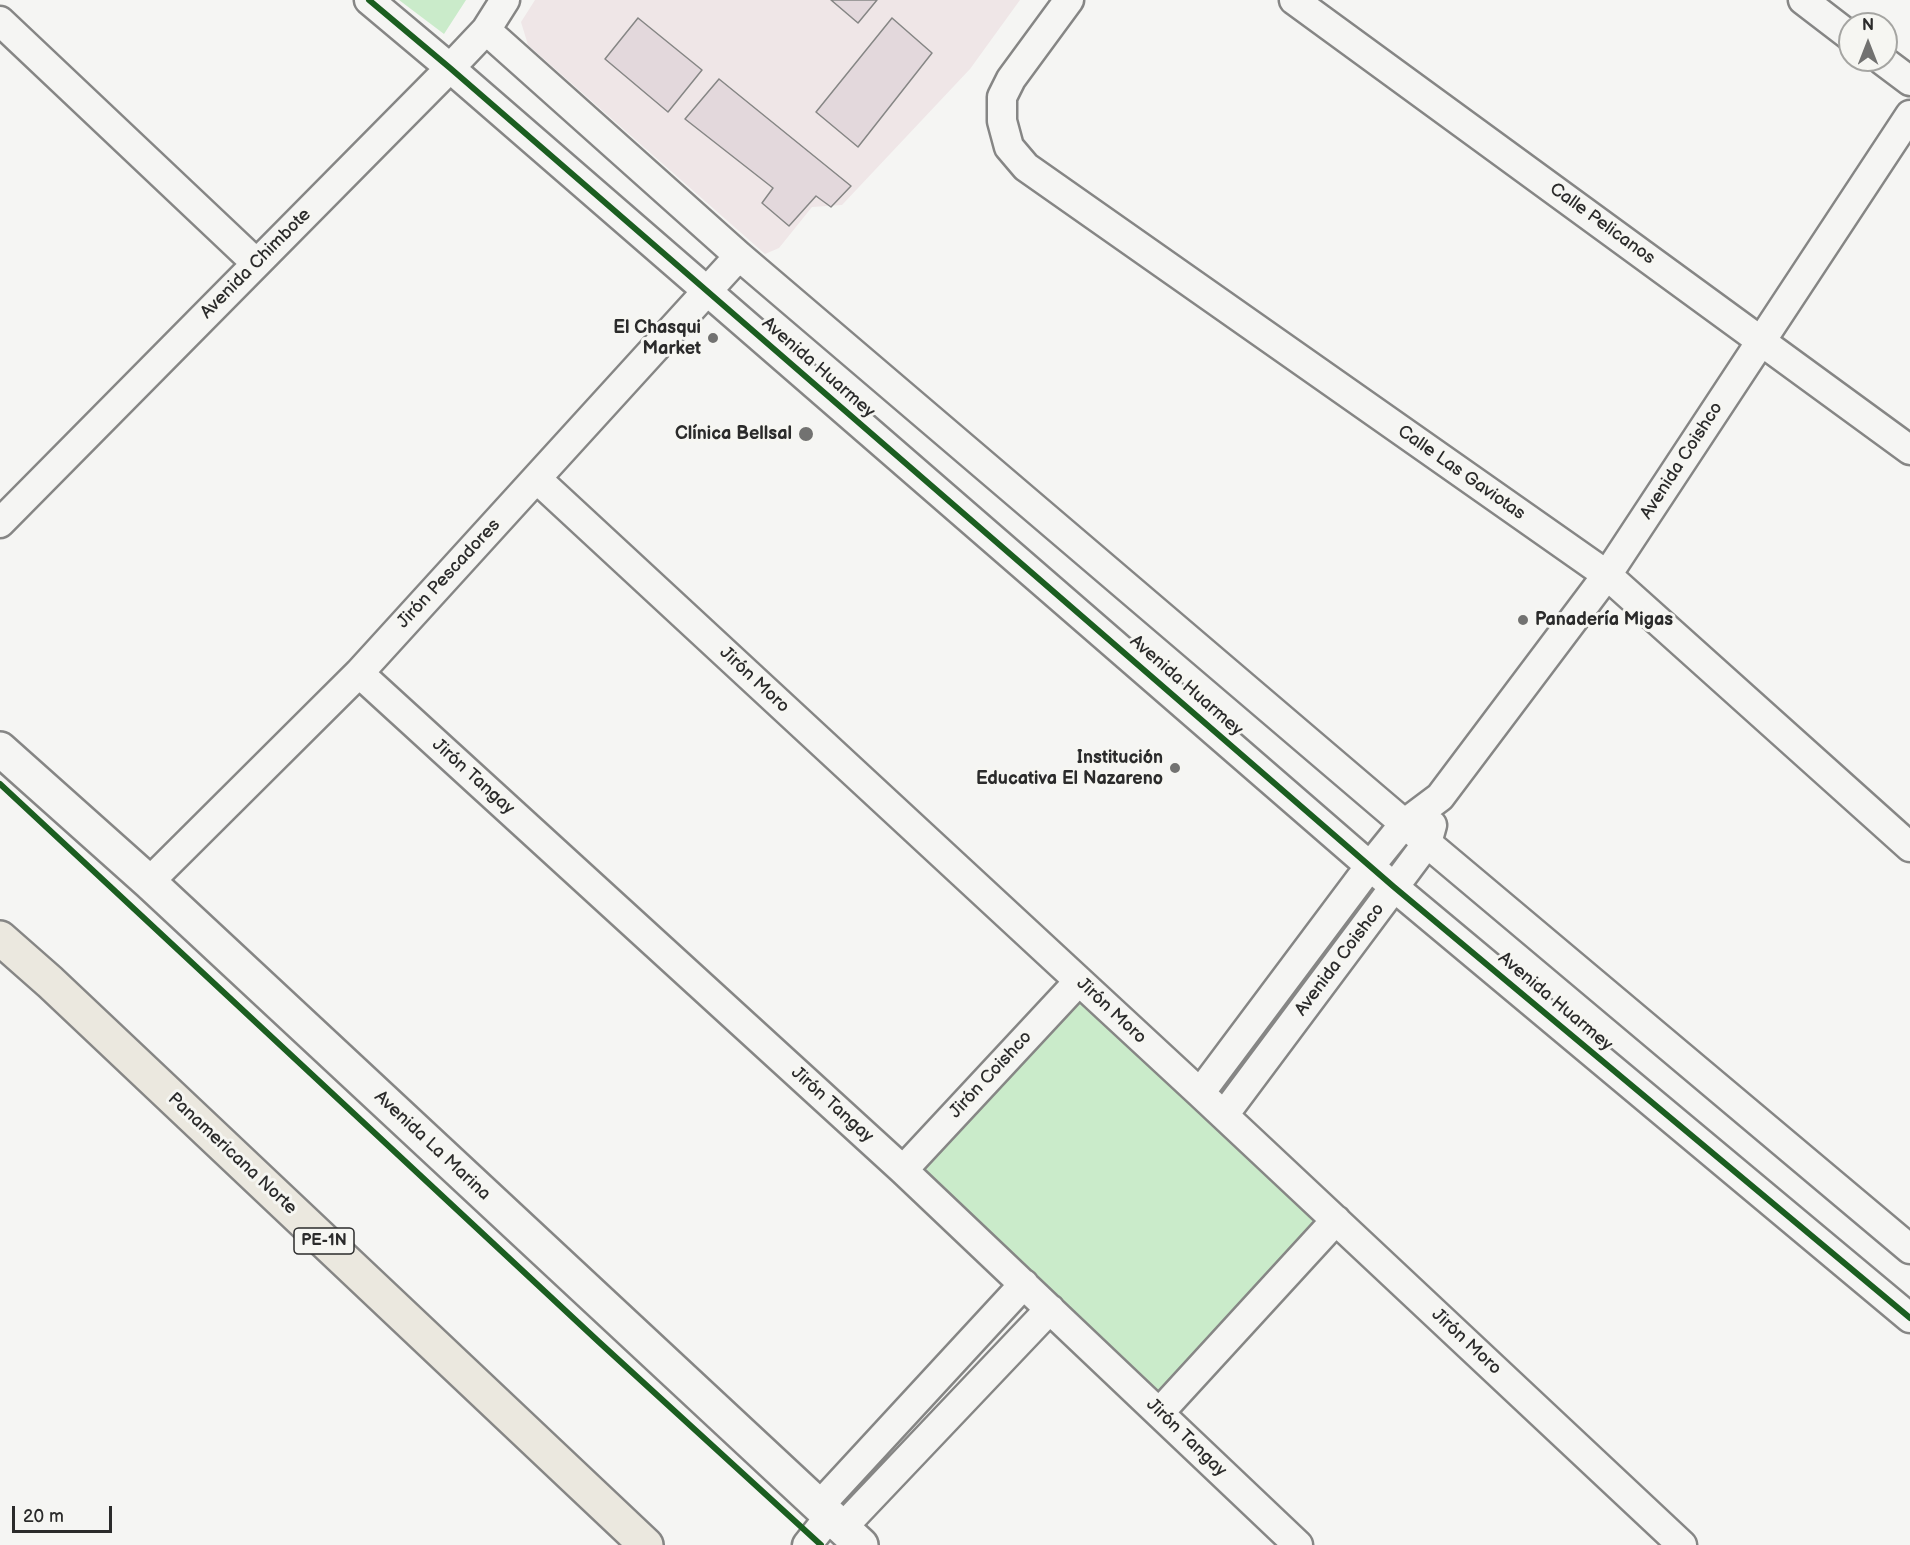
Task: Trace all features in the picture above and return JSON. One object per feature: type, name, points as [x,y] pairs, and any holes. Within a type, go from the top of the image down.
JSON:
[{"type":"highway","name":"Panamericana Norte","points":[[0,938],[50,982],[646,1545]]},
{"type":"main road","name":"Avenida La Marina","points":[[0,749],[149,882],[838,1524]]},
{"type":"street","name":"Avenida Huarmey","points":[[369,0],[1394,887],[1910,1318]]},
{"type":"street","name":"Avenida Chimbote","points":[[0,523],[450,68],[486,30],[505,0]]},
{"type":"street","name":"Calle Las Gaviotas","points":[[1070,0],[1011,79],[1002,98],[1002,121],[1009,147],[1026,167],[1607,575],[1910,847]]},
{"type":"street","name":"Calle Pelicanos","points":[[1294,0],[1910,450]]},
{"type":"street","points":[[1803,0],[1838,27]]},
{"type":"street","points":[[0,21],[256,263]]},
{"type":"street","name":"Avenida Huarmey","points":[[486,30],[739,256],[1404,824],[1910,1249]]},
{"type":"street","name":"Avenida Coishco","points":[[1200,1093],[1370,866],[1404,824],[1440,797],[1607,575],[1910,115]]},
{"type":"street","name":"Jirón Pescadores","points":[[149,882],[359,672],[739,256]]},
{"type":"street","name":"Jirón Moro","points":[[537,479],[1224,1115],[1682,1545]]},
{"type":"street","name":"Jirón Tangay","points":[[359,672],[903,1170],[1298,1545]]},
{"type":"street","name":"Avenida Coishco","points":[[1224,1115],[1427,843],[1440,797]]},
{"type":"street","name":"Jirón Coishco","points":[[903,1170],[1079,981]]},
{"type":"street","points":[[1159,1413],[1336,1220]]},
{"type":"street","points":[[838,1524],[1024,1284]]},
{"type":"street","points":[[807,1545],[838,1524],[1050,1309]]},
{"type":"shaded area","points":[[535,0],[1020,0],[970,69],[842,205],[812,207],[779,248],[765,254],[528,45],[521,22]]},
{"type":"green space","points":[[399,0],[466,0],[444,34]]},
{"type":"green space","points":[[1080,999],[1319,1222],[1154,1395],[914,1174]]},
{"type":"building","points":[[831,0],[877,0],[858,23]]},
{"type":"building","points":[[638,18],[702,70],[668,112],[605,59]]},
{"type":"building","points":[[892,18],[932,53],[858,147],[816,112]]},
{"type":"building","points":[[719,79],[851,186],[831,207],[816,196],[789,226],[762,203],[773,188],[685,119]]},
{"type":"cycle path","points":[[369,0],[1394,887],[1910,1318]]},
{"type":"cycle path","points":[[0,784],[599,1342],[821,1545]]},
{"type":"place","name":"El Chasqui Market","points":[[713,338]]},
{"type":"place","name":"Clínica Bellsal","points":[[806,434]]},
{"type":"place","name":"Panadería Migas","points":[[1523,620]]},
{"type":"place","name":"Institución Educativa El Nazareno","points":[[1175,768]]}]
